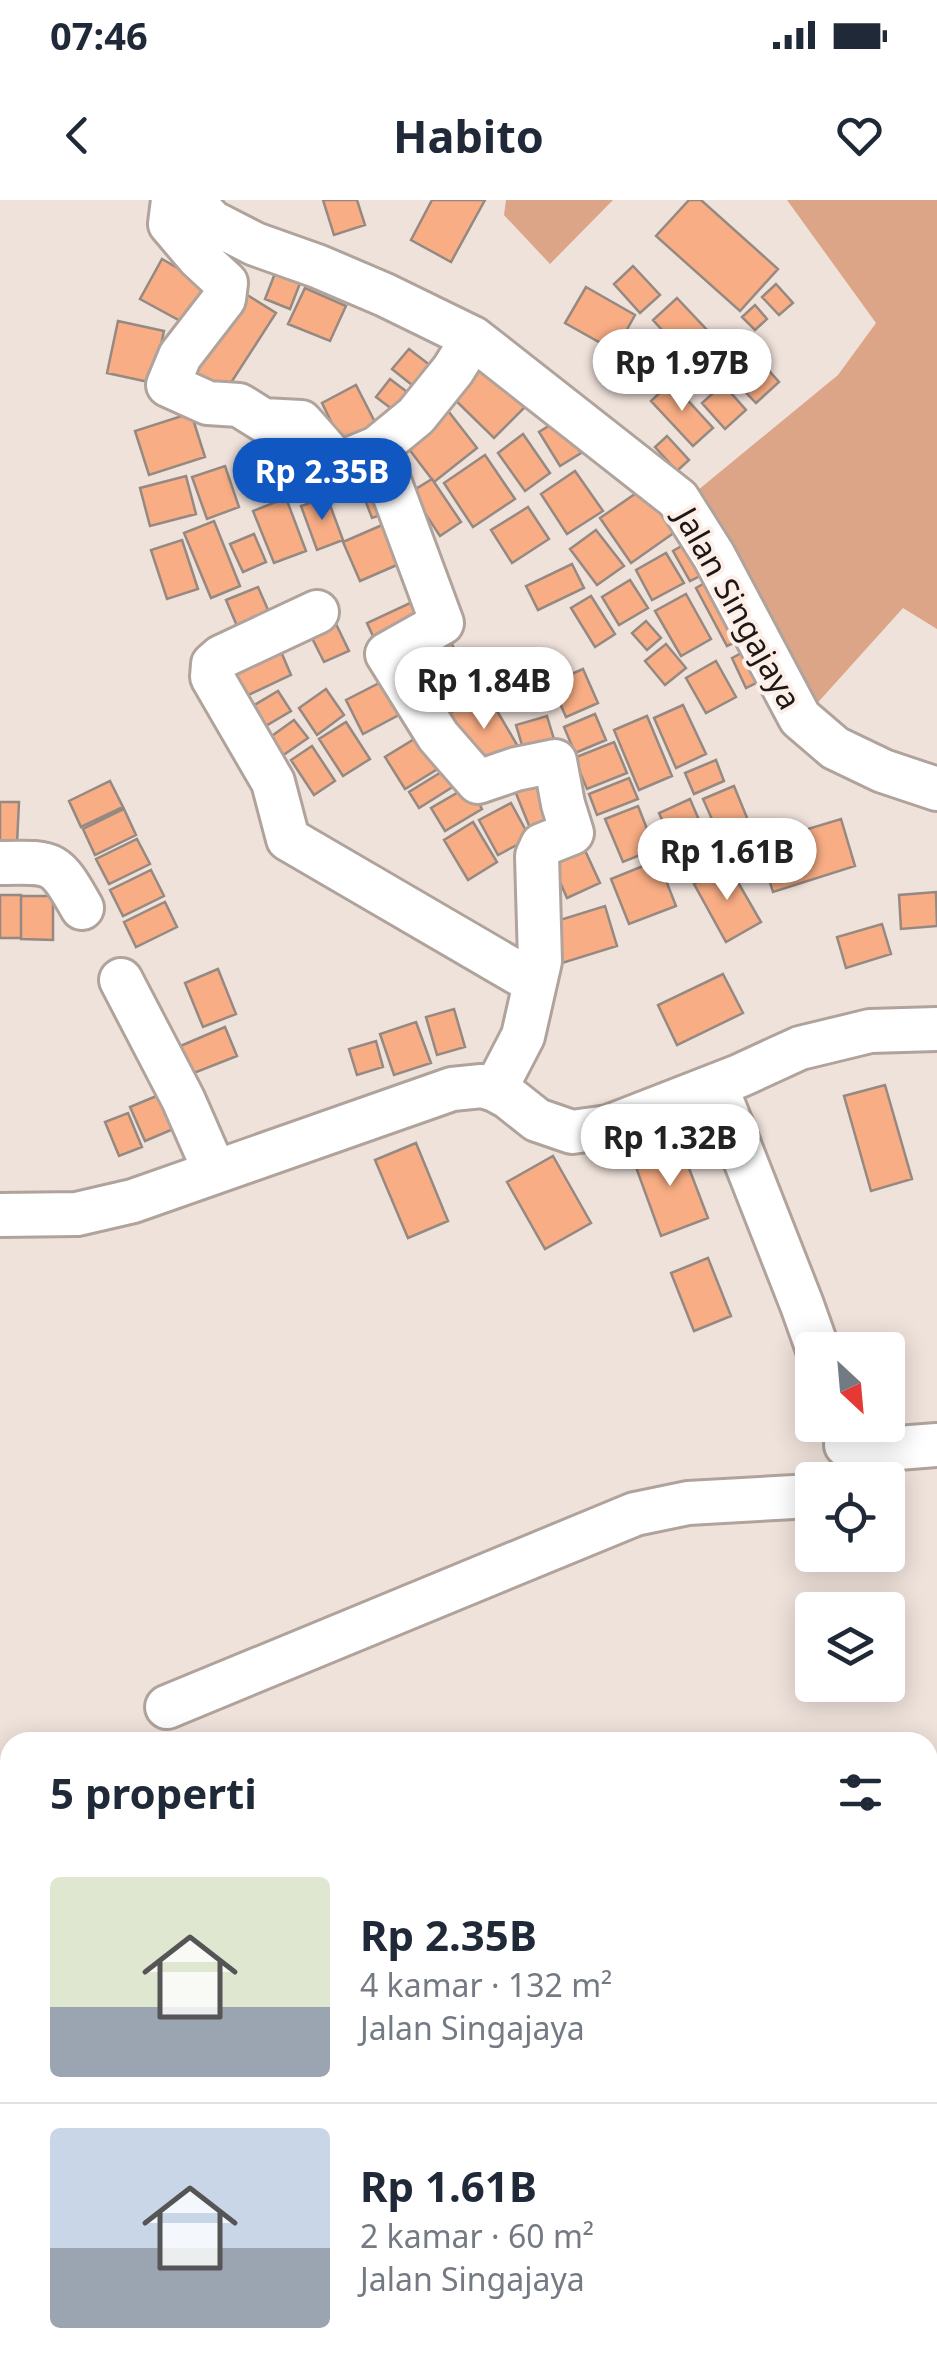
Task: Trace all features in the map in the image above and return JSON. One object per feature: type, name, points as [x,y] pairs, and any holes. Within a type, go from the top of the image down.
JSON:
[{"type":"street","points":[[173,200],[170,224],[198,258],[226,283],[224,299],[180,356],[168,385],[208,403],[239,405],[263,420],[301,422],[338,464],[377,448],[416,416],[473,338]]},
{"type":"street","name":"Jalan Singajaya","points":[[191,200],[212,222],[254,244],[385,295],[473,338],[678,499],[800,718],[835,748],[937,790]]},
{"type":"street","points":[[377,448],[442,623],[387,654],[438,736],[478,782],[555,761],[572,833],[542,844],[537,856],[540,961],[523,1036],[494,1090]]},
{"type":"street","points":[[317,612],[212,664],[212,677],[272,782],[288,839],[535,983]]},
{"type":"street","points":[[0,863],[42,862],[65,878],[82,908]]},
{"type":"street","points":[[121,980],[183,1099],[215,1172]]},
{"type":"street","points":[[0,1215],[77,1214],[133,1201],[452,1089],[482,1086],[494,1090],[537,1120],[572,1132],[608,1127],[716,1086],[800,1048],[870,1031],[937,1029]]},
{"type":"street","points":[[716,1086],[812,1332]]},
{"type":"street","points":[[845,1450],[937,1445]]},
{"type":"street","points":[[168,1707],[636,1514],[688,1503],[795,1497]]},
{"type":"shaded area","points":[[506,200],[613,200],[550,264],[504,215]]},
{"type":"shaded area","points":[[787,200],[937,200],[937,629],[903,608],[812,709],[692,495],[838,375],[876,323]]},
{"type":"building","points":[[323,200],[357,200],[365,225],[334,235]]},
{"type":"building","points":[[432,200],[485,200],[451,262],[411,240]]},
{"type":"building","points":[[689,200],[701,200],[778,269],[740,311],[656,236]]},
{"type":"building","points":[[162,259],[219,292],[197,330],[140,299]]},
{"type":"building","points":[[279,263],[304,273],[290,309],[265,299]]},
{"type":"building","points":[[633,266],[660,295],[640,313],[614,284]]},
{"type":"building","points":[[776,284],[793,303],[779,315],[762,297]]},
{"type":"building","points":[[586,287],[635,315],[615,351],[565,323]]},
{"type":"building","points":[[305,288],[346,306],[330,341],[288,324]]},
{"type":"building","points":[[241,291],[276,313],[225,392],[190,370]]},
{"type":"building","points":[[677,298],[707,330],[682,352],[653,320]]},
{"type":"building","points":[[755,305],[767,319],[755,330],[742,317]]},
{"type":"building","points":[[118,321],[164,331],[153,383],[107,373]]},
{"type":"building","points":[[655,335],[679,362],[652,387],[627,361]]},
{"type":"building","points":[[715,337],[736,359],[701,391],[680,368]]},
{"type":"building","points":[[409,349],[444,376],[427,397],[392,369]]},
{"type":"building","points":[[754,354],[779,382],[756,403],[730,376]]},
{"type":"building","points":[[481,361],[526,406],[494,438],[448,393]]},
{"type":"building","points":[[390,379],[419,401],[405,419],[376,397]]},
{"type":"building","points":[[671,382],[713,428],[693,446],[651,401]]},
{"type":"building","points":[[723,384],[746,410],[725,429],[702,403]]},
{"type":"building","points":[[356,385],[379,430],[344,448],[322,403]]},
{"type":"building","points":[[442,403],[477,448],[434,482],[399,436]]},
{"type":"building","points":[[191,413],[205,457],[149,475],[135,431]]},
{"type":"building","points":[[560,419],[581,453],[560,466],[539,432]]},
{"type":"building","points":[[523,434],[550,473],[525,491],[498,453]]},
{"type":"building","points":[[667,436],[689,460],[677,471],[655,447]]},
{"type":"building","points":[[313,442],[326,471],[268,498],[255,469]]},
{"type":"building","points":[[485,455],[515,499],[473,527],[444,483]]},
{"type":"building","points":[[371,458],[392,511],[372,518],[352,466]]},
{"type":"building","points":[[225,466],[239,507],[207,519],[192,477]]},
{"type":"building","points":[[575,471],[603,511],[567,534],[541,494]]},
{"type":"building","points":[[186,476],[196,514],[150,526],[140,488]]},
{"type":"building","points":[[432,479],[461,522],[440,536],[411,492]]},
{"type":"building","points":[[648,485],[678,530],[631,563],[600,518]]},
{"type":"building","points":[[327,497],[343,540],[317,550],[301,506]]},
{"type":"building","points":[[286,498],[306,551],[274,563],[253,511]]},
{"type":"building","points":[[528,507],[549,539],[512,563],[491,530]]},
{"type":"building","points":[[396,519],[413,558],[360,581],[343,542]]},
{"type":"building","points":[[214,521],[240,586],[211,598],[184,533]]},
{"type":"building","points":[[596,530],[624,566],[597,585],[570,549]]},
{"type":"building","points":[[254,534],[266,562],[243,572],[230,544]]},
{"type":"building","points":[[182,540],[198,589],[167,599],[151,550]]},
{"type":"building","points":[[692,540],[710,571],[690,581],[673,551]]},
{"type":"building","points":[[666,553],[684,583],[652,600],[636,570]]},
{"type":"building","points":[[572,564],[584,588],[538,610],[526,586]]},
{"type":"building","points":[[716,577],[748,636],[727,646],[696,588]]},
{"type":"building","points":[[630,580],[648,608],[619,625],[602,597]]},
{"type":"building","points":[[258,587],[269,612],[237,626],[226,600]]},
{"type":"building","points":[[686,594],[711,639],[681,656],[655,611]]},
{"type":"building","points":[[591,596],[615,634],[595,647],[571,608]]},
{"type":"building","points":[[421,598],[433,622],[378,647],[367,623]]},
{"type":"building","points":[[646,621],[661,638],[647,650],[632,633]]},
{"type":"building","points":[[336,624],[349,651],[324,662],[311,636]]},
{"type":"building","points":[[442,626],[456,652],[419,672],[405,646]]},
{"type":"building","points":[[666,644],[686,668],[665,685],[645,661]]},
{"type":"building","points":[[279,647],[291,675],[242,698],[230,670]]},
{"type":"building","points":[[751,648],[766,678],[746,688],[732,658]]},
{"type":"building","points":[[463,652],[482,684],[437,709],[419,677]]},
{"type":"building","points":[[716,661],[736,697],[706,713],[686,678]]},
{"type":"building","points":[[583,669],[598,703],[566,717],[551,683]]},
{"type":"building","points":[[395,675],[412,708],[363,734],[346,700]]},
{"type":"building","points":[[326,689],[344,715],[317,735],[299,708]]},
{"type":"building","points":[[278,691],[291,711],[264,727],[251,707]]},
{"type":"building","points":[[486,692],[520,750],[481,772],[448,714]]},
{"type":"building","points":[[683,705],[706,754],[676,768],[654,718]]},
{"type":"building","points":[[595,714],[606,740],[575,753],[564,727]]},
{"type":"building","points":[[547,716],[559,756],[528,765],[516,725]]},
{"type":"building","points":[[647,716],[672,776],[639,790],[614,730]]},
{"type":"building","points":[[294,720],[308,738],[282,756],[269,738]]},
{"type":"building","points":[[346,722],[370,759],[343,776],[319,739]]},
{"type":"building","points":[[429,730],[449,762],[405,789],[385,757]]},
{"type":"building","points":[[614,742],[627,773],[587,789],[574,758]]},
{"type":"building","points":[[312,746],[335,781],[314,795],[291,760]]},
{"type":"building","points":[[716,760],[724,781],[694,794],[685,773]]},
{"type":"building","points":[[456,763],[467,778],[419,808],[409,792]]},
{"type":"building","points":[[542,769],[565,826],[534,838],[511,781]]},
{"type":"building","points":[[629,778],[638,799],[597,815],[589,794]]},
{"type":"building","points":[[110,781],[123,807],[81,827],[69,801]]},
{"type":"building","points":[[469,786],[482,809],[445,831],[431,808]]},
{"type":"building","points":[[734,786],[752,830],[722,842],[703,799]]},
{"type":"building","points":[[690,799],[705,834],[675,848],[659,813]]},
{"type":"building","points":[[0,802],[19,802],[17,844],[0,844]]},
{"type":"building","points":[[511,803],[530,838],[498,855],[479,820]]},
{"type":"building","points":[[638,806],[655,849],[623,862],[605,819]]},
{"type":"building","points":[[124,809],[136,835],[95,855],[83,829]]},
{"type":"building","points":[[841,819],[855,866],[773,892],[758,844]]},
{"type":"building","points":[[473,822],[497,862],[468,880],[444,840]]},
{"type":"building","points":[[577,833],[600,883],[567,898],[545,848]]},
{"type":"building","points":[[137,839],[150,864],[109,884],[96,859]]},
{"type":"building","points":[[658,860],[676,906],[629,924],[611,879]]},
{"type":"building","points":[[728,865],[761,922],[726,942],[694,884]]},
{"type":"building","points":[[151,870],[164,896],[123,916],[110,890]]},
{"type":"building","points":[[936,892],[937,926],[901,929],[899,895]]},
{"type":"building","points":[[0,895],[21,895],[21,938],[0,938]]},
{"type":"building","points":[[21,896],[53,896],[53,940],[21,939]]},
{"type":"building","points":[[165,902],[177,927],[136,947],[124,922]]},
{"type":"building","points":[[605,906],[617,946],[559,964],[547,924]]},
{"type":"building","points":[[882,924],[891,954],[846,968],[837,937]]},
{"type":"building","points":[[218,969],[236,1014],[203,1027],[185,983]]},
{"type":"building","points":[[723,974],[743,1013],[677,1045],[658,1005]]},
{"type":"building","points":[[454,1009],[465,1047],[437,1055],[426,1017]]},
{"type":"building","points":[[416,1022],[431,1063],[394,1075],[380,1034]]},
{"type":"building","points":[[225,1027],[237,1056],[189,1075],[178,1047]]},
{"type":"building","points":[[376,1041],[383,1067],[357,1075],[349,1049]]},
{"type":"building","points":[[885,1085],[912,1179],[871,1191],[844,1096]]},
{"type":"building","points":[[171,1090],[185,1124],[145,1141],[130,1107]]},
{"type":"building","points":[[128,1113],[142,1147],[119,1156],[105,1122]]},
{"type":"building","points":[[679,1142],[708,1218],[661,1236],[633,1159]]},
{"type":"building","points":[[416,1143],[448,1221],[408,1238],[375,1160]]},
{"type":"building","points":[[553,1156],[591,1223],[545,1249],[507,1182]]},
{"type":"building","points":[[708,1258],[731,1316],[694,1331],[671,1273]]}]
